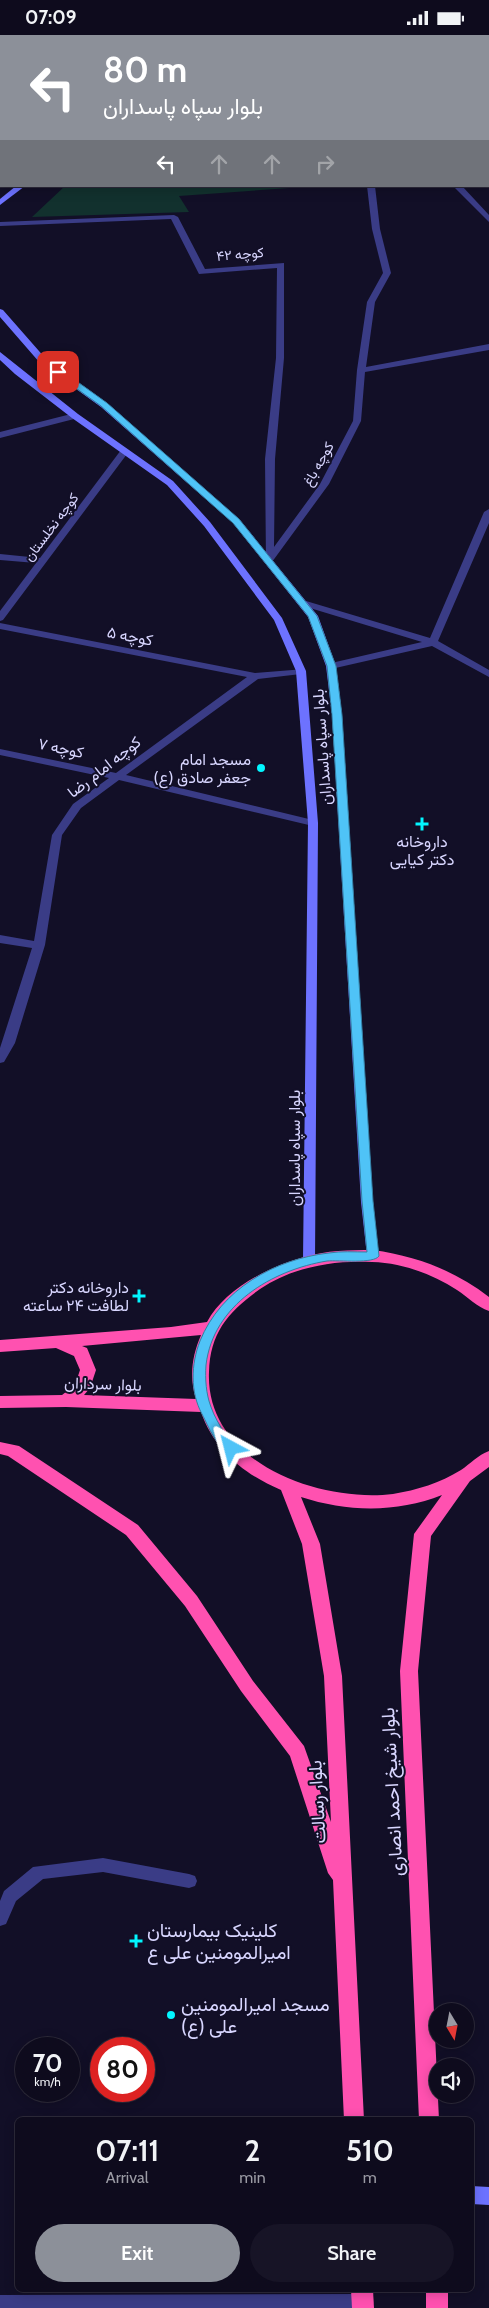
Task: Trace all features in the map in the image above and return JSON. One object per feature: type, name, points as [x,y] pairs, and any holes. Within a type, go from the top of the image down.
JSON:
[{"type":"highway","points":[[489,1305],[466,1286],[438,1271],[406,1261],[373,1256],[344,1255],[309,1261],[278,1271],[251,1285],[229,1304],[212,1327],[202,1352],[199,1379],[204,1406],[221,1439],[251,1467],[289,1487],[333,1500],[380,1502],[425,1494],[464,1477],[489,1458]]},
{"type":"highway","points":[[0,1346],[171,1333],[212,1327]]},
{"type":"highway","points":[[57,1342],[81,1353],[88,1370],[82,1388],[66,1401]]},
{"type":"highway","name":"بلوار سرداران","points":[[0,1402],[66,1401],[204,1406]]},
{"type":"highway","points":[[0,1447],[13,1451],[132,1530],[191,1601],[247,1686],[298,1752],[344,1892]]},
{"type":"highway","name":"بلوار شیخ احمد انصاری","points":[[429,2117],[409,1671],[423,1534],[464,1477]]},
{"type":"highway","name":"بلوار رسالت","points":[[289,1487],[311,1544],[334,1676],[354,2117]]},
{"type":"highway","points":[[436,2292],[437,2308]]},
{"type":"main road","points":[[0,203],[20,187]]},
{"type":"main road","name":"بلوار سپاه پاسداران","points":[[0,312],[43,361],[104,405],[236,521],[312,616],[331,666],[337,715],[367,1201],[373,1256]]},
{"type":"main road","name":"بلوار سپاه پاسداران","points":[[0,355],[75,416],[170,483],[208,524],[279,620],[301,671],[313,823],[309,1261]]},
{"type":"main road","points":[[474,2195],[489,2196]]},
{"type":"street","name":"کوچه باغ","points":[[269,560],[324,484],[357,421],[361,370],[371,302],[387,273],[376,229],[371,187]]},
{"type":"street","points":[[458,187],[489,220]]},
{"type":"street","name":"کوچه ۴۲","points":[[0,224],[174,217],[202,272],[281,265],[280,358],[270,459],[269,560]]},
{"type":"street","points":[[361,370],[485,348],[489,358]]},
{"type":"street","points":[[0,435],[75,416]]},
{"type":"street","name":"کوچه نخلستان","points":[[0,618],[124,452]]},
{"type":"street","points":[[433,642],[489,512]]},
{"type":"street","points":[[0,557],[42,561]]},
{"type":"street","points":[[303,603],[433,642],[489,674]]},
{"type":"street","name":"کوچه ۵","points":[[0,626],[255,676]]},
{"type":"street","points":[[331,666],[433,642]]},
{"type":"street","name":"کوچه امام رضا","points":[[0,1059],[9,1043],[39,945],[57,835],[77,806],[255,676],[301,671]]},
{"type":"street","name":"کوچه ۷","points":[[0,751],[116,776],[313,823]]},
{"type":"street","points":[[0,939],[39,945]]},
{"type":"street","points":[[0,1919],[10,1896],[39,1872],[103,1865],[188,1881]]},
{"type":"street","points":[[0,2305],[93,2306],[362,2300]]},
{"type":"green space","points":[[64,187],[304,187],[179,196],[189,212],[32,217]]},
{"type":"place","name":"مسجد امام جعفر صادق (ع)","points":[[261,768]]},
{"type":"place","name":"داروخانه دکتر کیایی","points":[[422,824]]},
{"type":"place","name":"داروخانه دکتر لطافت ۲۴ ساعته","points":[[139,1296]]},
{"type":"place","name":"کلینیک بیمارستان امیرالمومنین علی ع","points":[[136,1941]]},
{"type":"place","name":"مسجد امیرالمومنین علی (ع)","points":[[171,2015]]},
{"type":"route","points":[[58,372],[104,405],[236,521],[312,616],[331,666],[337,715],[367,1201],[373,1256],[351,1255],[330,1257],[309,1261],[278,1271],[251,1285],[229,1304],[212,1327],[202,1352],[199,1379],[204,1406],[221,1439],[231,1448]]}]
